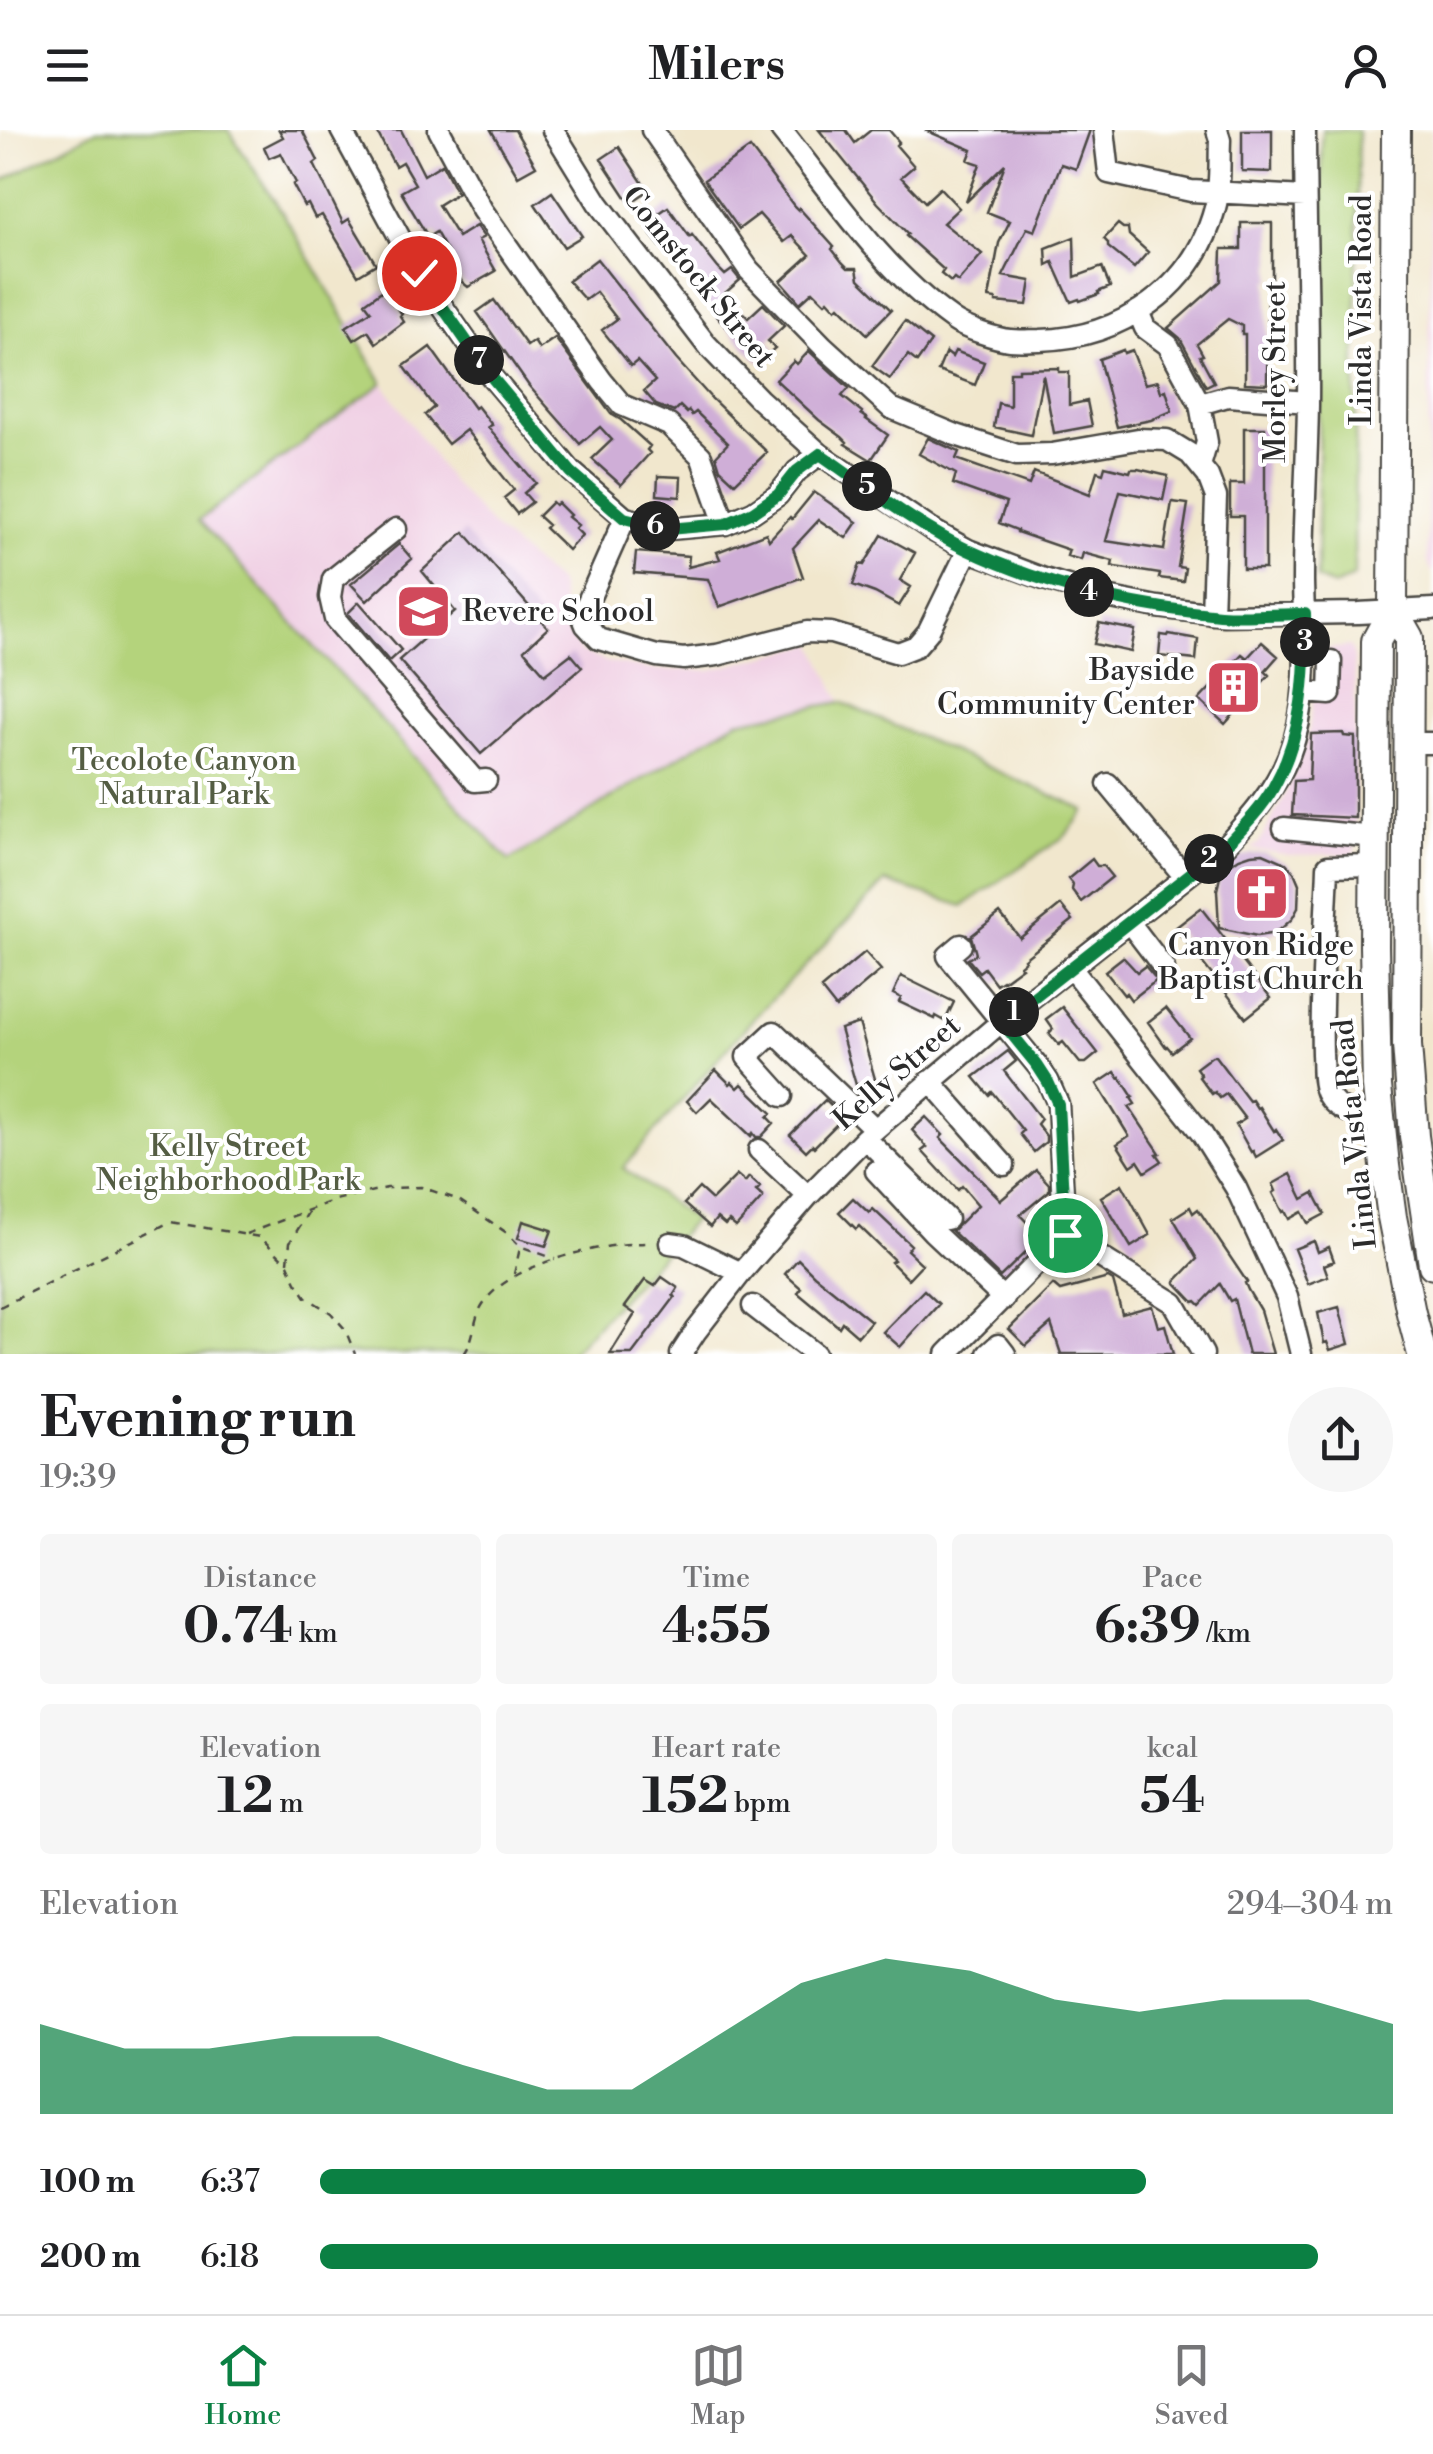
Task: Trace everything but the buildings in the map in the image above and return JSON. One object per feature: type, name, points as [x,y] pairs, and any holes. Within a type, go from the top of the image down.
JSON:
[{"type":"main road","name":"Linda Vista Road","points":[[1396,130],[1394,610],[1409,638],[1421,743],[1407,1045],[1416,1154],[1433,1265]]},
{"type":"main road","name":"Linda Vista Road","points":[[1394,610],[1376,642],[1375,1024],[1380,1118],[1400,1264],[1422,1354]]},
{"type":"street","points":[[341,130],[419,273],[490,375],[571,472],[624,518],[668,529],[726,524],[778,495],[797,471],[820,454]]},
{"type":"street","points":[[439,130],[482,210],[612,393],[622,405],[669,425],[700,456],[726,524]]},
{"type":"street","name":"Comstock Street","points":[[553,130],[598,203],[706,344],[759,399],[820,454],[968,550],[1101,596],[1212,614],[1433,609]]},
{"type":"street","points":[[652,130],[749,270],[822,346],[891,408],[956,435],[1018,454],[1052,454],[1138,439],[1167,440],[1190,454],[1208,476],[1216,497],[1212,614]]},
{"type":"street","points":[[780,130],[899,276],[957,323],[1009,340],[1067,339],[1113,326],[1145,307],[1175,281],[1197,252],[1216,208],[1218,130]]},
{"type":"street","points":[[1104,130],[1110,173],[1191,191],[1305,197]]},
{"type":"street","name":"Morley Street","points":[[1305,130],[1305,614]]},
{"type":"street","points":[[1145,307],[1145,328],[1168,345],[1200,404],[1207,442],[1200,466]]},
{"type":"street","points":[[1200,404],[1228,396],[1308,402]]},
{"type":"street","points":[[624,518],[582,615],[586,625],[599,639],[657,656],[684,659],[717,655],[806,632],[832,632],[898,653],[916,646],[928,632],[968,550]]},
{"type":"street","points":[[396,529],[333,578],[330,598],[335,619],[476,781],[486,780]]},
{"type":"street","name":"Kelly Street","points":[[682,1354],[741,1273],[808,1196],[870,1134],[1002,1022],[1223,848],[1254,816],[1290,752],[1304,692],[1305,614]]},
{"type":"street","points":[[1304,692],[1330,694],[1332,661]]},
{"type":"street","points":[[1108,784],[1185,877]]},
{"type":"street","points":[[1284,828],[1375,851]]},
{"type":"street","points":[[1375,851],[1328,866],[1321,1032],[1327,1094],[1340,1108],[1354,1115],[1380,1118]]},
{"type":"street","points":[[1129,922],[1164,968]]},
{"type":"street","points":[[947,1354],[1065,1235],[1058,1104],[1037,1065],[948,956],[961,945]]},
{"type":"street","points":[[1071,968],[1202,1134],[1236,1188],[1287,1297],[1302,1354]]},
{"type":"street","points":[[782,1096],[747,1057],[774,1032],[947,1219]]},
{"type":"street","points":[[930,1081],[1004,1165]]},
{"type":"street","points":[[760,1150],[808,1196]]},
{"type":"street","points":[[876,1171],[1004,1299]]},
{"type":"street","points":[[1065,1235],[1174,1303],[1203,1354]]},
{"type":"street","points":[[670,1243],[741,1273]]},
{"type":"street","points":[[752,1306],[815,1354]]},
{"type":"street","points":[[988,1354],[998,1345],[1005,1354]]},
{"type":"path","points":[[244,1234],[335,1200],[386,1188],[420,1187],[459,1200],[520,1246],[556,1259]]},
{"type":"path","points":[[288,1264],[290,1242],[309,1210]]},
{"type":"path","points":[[0,1307],[170,1222],[260,1236],[288,1264],[306,1297],[331,1314],[344,1329],[354,1354]]},
{"type":"path","points":[[464,1354],[471,1344],[478,1312],[499,1286],[556,1259],[588,1250],[630,1242],[670,1243]]},
{"type":"path","points":[[514,1278],[520,1246]]},
{"type":"shaded area","points":[[1433,130],[1433,574],[1427,562]]},
{"type":"shaded area","name":"Revere School","points":[[383,383],[449,479],[498,532],[559,584],[566,629],[581,652],[608,662],[654,670],[710,670],[814,644],[841,702],[737,721],[509,861],[198,520]]},
{"type":"shaded area","points":[[1350,646],[1355,687],[1355,854],[1289,855],[1250,849],[1259,843],[1285,795],[1308,737],[1316,678],[1327,649]]},
{"type":"green space","name":"Tecolote Canyon Natural Park","points":[[97,130],[228,130],[282,212],[383,383],[199,520],[509,861],[737,721],[841,702],[1085,810],[1065,836],[963,906],[885,882],[751,1021],[623,1168],[694,1220],[570,1354],[0,1354],[0,182]]},
{"type":"green space","points":[[1322,130],[1358,130],[1354,577],[1334,586],[1317,579]]},
{"type":"place","name":"Revere School","points":[[423,612]]},
{"type":"place","name":"Bayside Community Center","points":[[1234,688]]},
{"type":"place","name":"Canyon Ridge Baptist Church","points":[[1261,894]]},
{"type":"route","points":[[419,273],[490,375],[571,472],[624,518],[668,529],[726,524],[778,495],[797,471],[820,454],[932,530],[968,550],[1044,579],[1157,607],[1224,615],[1305,614],[1304,692],[1290,752],[1254,816],[1223,848],[1002,1022],[1037,1065],[1058,1104],[1065,1235]]},
{"type":"park label","name":"Kelly Street Neighborhood Park","points":[[228,1164]]}]
